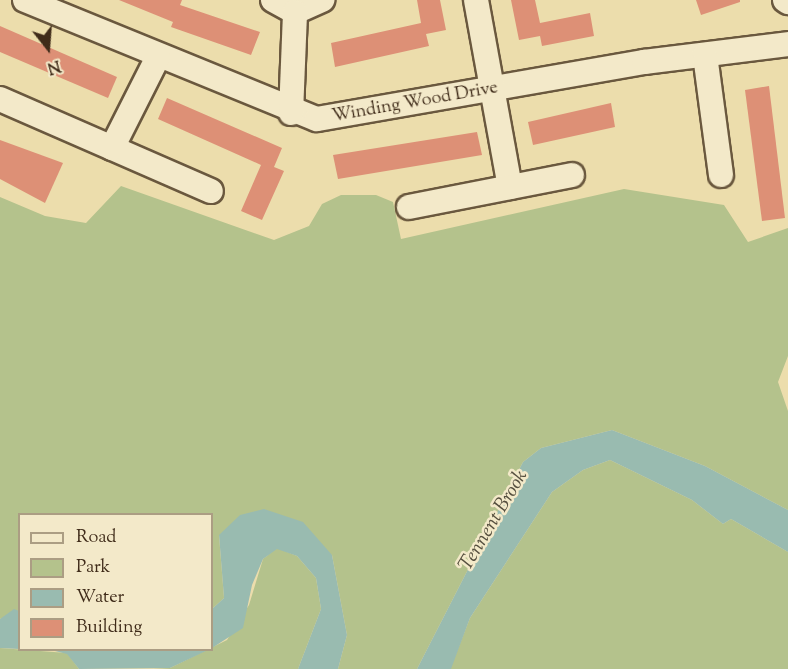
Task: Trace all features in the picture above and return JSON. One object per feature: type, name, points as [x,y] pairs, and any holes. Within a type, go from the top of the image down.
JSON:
[{"type":"street","name":"Winding Wood Drive","points":[[25,0],[291,113],[334,119],[492,90],[705,55],[788,44]]},
{"type":"street","points":[[273,0],[295,12]]},
{"type":"street","points":[[295,12],[322,0]]},
{"type":"street","points":[[476,0],[510,187]]},
{"type":"street","points":[[291,113],[295,12]]},
{"type":"street","points":[[705,55],[721,175]]},
{"type":"street","points":[[112,148],[158,57]]},
{"type":"street","points":[[0,99],[211,191]]},
{"type":"street","points":[[409,207],[572,175]]},
{"type":"green space","points":[[121,186],[274,240],[309,226],[322,204],[341,195],[376,195],[393,202],[401,239],[624,189],[724,205],[748,242],[788,228],[788,356],[778,382],[788,411],[788,510],[705,466],[612,430],[541,448],[523,462],[417,669],[338,669],[347,635],[332,555],[219,535],[224,598],[213,608],[213,513],[18,513],[18,611],[0,619],[0,197],[45,216],[86,223]]},
{"type":"green space","points":[[610,460],[692,500],[723,524],[731,519],[788,552],[788,669],[450,669],[470,618],[552,492],[583,470]]},
{"type":"green space","points":[[277,548],[297,556],[316,578],[321,609],[298,669],[153,669],[170,668],[205,651],[213,651],[213,647],[227,640],[249,605],[263,559]]},
{"type":"green space","points":[[0,648],[67,653],[79,669],[0,669]]},
{"type":"water","name":"Tennent Brook","points":[[612,430],[705,466],[788,510],[788,552],[731,519],[723,524],[692,500],[610,460],[583,470],[552,492],[470,618],[451,669],[417,669],[523,462],[541,448]]},
{"type":"water","points":[[264,509],[303,522],[332,555],[347,635],[338,669],[298,669],[321,609],[316,578],[297,556],[277,549],[263,559],[252,585],[243,628],[213,647],[213,608],[224,598],[219,535],[240,515]]},
{"type":"water","points":[[14,609],[18,611],[18,649],[0,648],[0,619]]},
{"type":"water","points":[[55,651],[206,651],[170,668],[79,669],[67,654]]},
{"type":"building","points":[[119,0],[182,0],[180,5],[260,32],[251,55],[171,27],[173,22]]},
{"type":"building","points":[[417,0],[440,0],[446,30],[426,34],[429,46],[335,67],[331,43],[421,23]]},
{"type":"building","points":[[511,0],[535,0],[540,23],[590,13],[594,36],[542,46],[540,36],[519,40]]},
{"type":"building","points":[[696,0],[740,0],[740,2],[701,15]]},
{"type":"building","points":[[0,26],[117,77],[108,98],[0,52]]},
{"type":"building","points":[[769,86],[785,218],[762,221],[745,90]]},
{"type":"building","points":[[167,98],[282,148],[274,167],[284,171],[262,220],[241,211],[261,165],[158,119]]},
{"type":"building","points":[[611,103],[615,127],[533,145],[528,122]]},
{"type":"building","points":[[477,132],[482,155],[338,179],[333,155]]},
{"type":"building","points":[[0,140],[63,163],[45,203],[0,179]]}]
